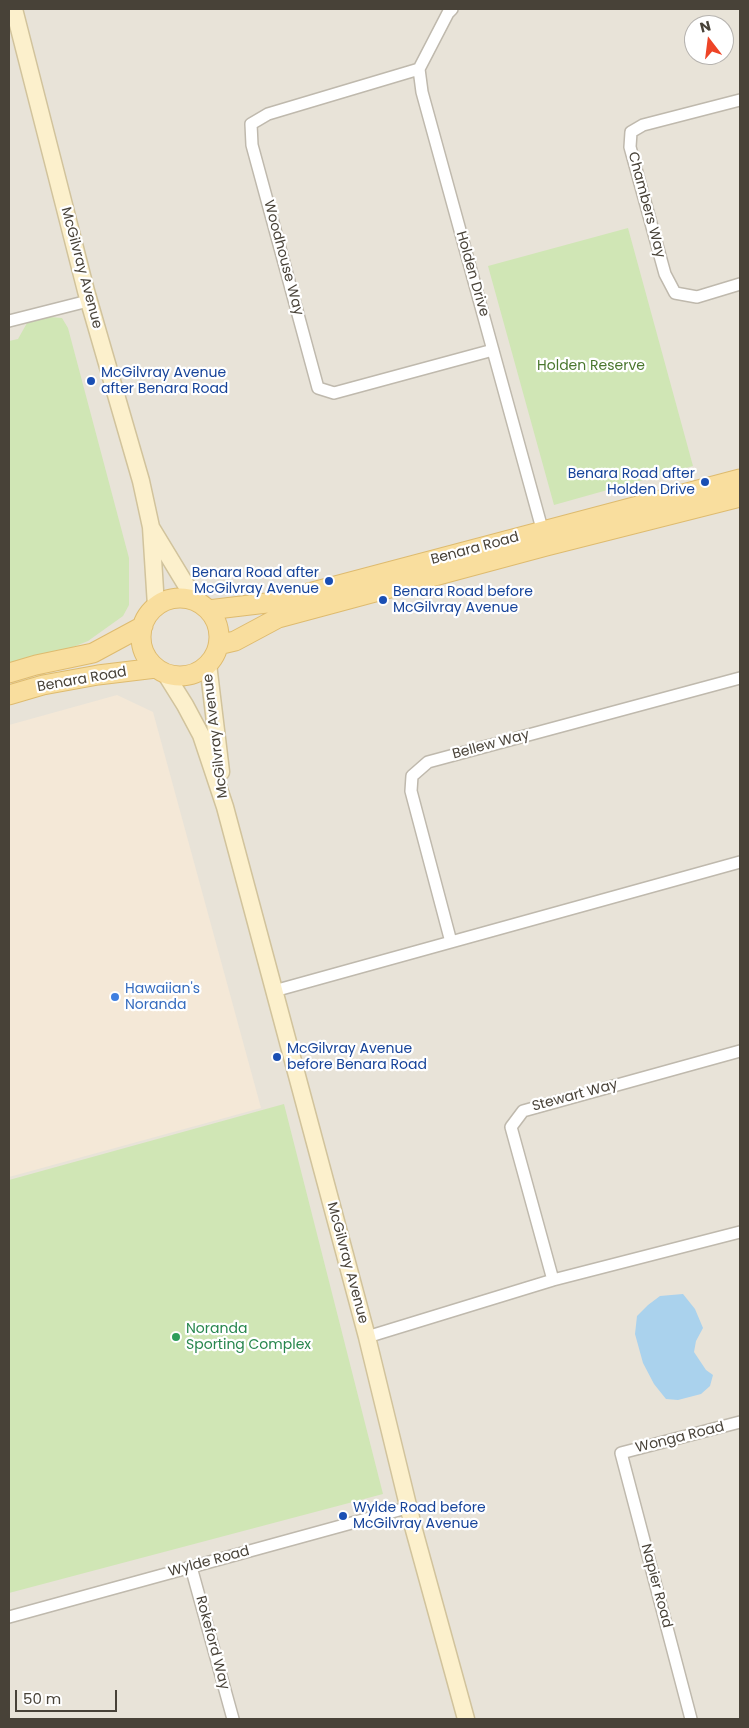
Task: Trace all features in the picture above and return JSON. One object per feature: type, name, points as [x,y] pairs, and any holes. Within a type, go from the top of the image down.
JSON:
[{"type":"main road","name":"McGilvray Avenue","points":[[14,9],[88,301],[140,481],[151,527],[156,606]]},
{"type":"main road","name":"Benara Road","points":[[218,645],[235,640],[278,618],[740,479]]},
{"type":"main road","name":"Benara Road","points":[[204,607],[275,602],[544,538],[740,497]]},
{"type":"main road","name":"McGilvray Avenue","points":[[151,527],[186,585],[204,607]]},
{"type":"main road","points":[[178,598],[190,599],[204,607],[215,620],[219,632],[215,655],[199,671],[177,676],[161,670],[148,660],[141,638],[146,618],[156,606],[178,598]]},
{"type":"main road","name":"Benara Road","points":[[9,673],[36,665],[93,653],[143,626]]},
{"type":"main road","name":"McGilvray Avenue","points":[[208,664],[225,807]]},
{"type":"main road","name":"McGilvray Avenue","points":[[161,670],[185,705],[201,735],[225,807],[367,1337],[410,1507],[414,1530],[466,1719]]},
{"type":"main road","name":"Benara Road","points":[[9,695],[44,685],[80,678],[161,670]]},
{"type":"street","points":[[419,69],[448,13],[452,9]]},
{"type":"street","name":"Holden Drive","points":[[419,69],[422,92],[544,538]]},
{"type":"street","name":"Woodhouse Way","points":[[419,69],[268,114],[251,124],[252,145],[318,388],[334,393],[493,350]]},
{"type":"street","name":"Chambers Way","points":[[740,100],[643,125],[631,132],[630,147],[665,274],[674,293],[696,297],[740,284]]},
{"type":"street","points":[[9,321],[88,301]]},
{"type":"street","name":"Bellew Way","points":[[451,942],[411,791],[412,776],[428,762],[740,678]]},
{"type":"street","points":[[274,991],[740,862]]},
{"type":"street","name":"Stewart Way","points":[[553,1280],[512,1127],[523,1110],[740,1051]]},
{"type":"street","points":[[367,1337],[553,1280],[740,1232]]},
{"type":"street","name":"Wonga Road","points":[[621,1453],[740,1422]]},
{"type":"street","name":"Napier Road","points":[[621,1453],[692,1719]]},
{"type":"street","name":"Wylde Road","points":[[9,1617],[410,1507]]},
{"type":"street","name":"Rokeford Way","points":[[191,1567],[233,1719]]},
{"type":"shaded area","points":[[9,9],[740,9],[740,1719],[9,1719]]},
{"type":"shaded area","points":[[117,695],[153,712],[261,1108],[9,1177],[9,725]]},
{"type":"green space","name":"Holden Reserve","points":[[628,228],[693,466],[554,505],[488,266]]},
{"type":"green space","points":[[50,317],[62,318],[68,328],[129,558],[129,605],[123,616],[88,641],[58,653],[9,667],[9,341],[18,339],[27,323]]},
{"type":"green space","name":"Noranda Sporting Complex","points":[[284,1104],[383,1494],[9,1593],[9,1180]]},
{"type":"water","points":[[683,1294],[695,1309],[703,1328],[696,1341],[694,1352],[706,1370],[713,1375],[710,1386],[701,1394],[678,1400],[666,1399],[654,1384],[643,1363],[635,1334],[637,1316],[660,1296]]},
{"type":"place","name":"McGilvray Avenue after Benara Road","points":[[91,381]]},
{"type":"place","name":"Benara Road after Holden Drive","points":[[705,482]]},
{"type":"place","name":"Benara Road after McGilvray Avenue","points":[[329,581]]},
{"type":"place","name":"Benara Road before McGilvray Avenue","points":[[383,600]]},
{"type":"place","name":"Hawaiian's Noranda","points":[[115,997]]},
{"type":"place","name":"McGilvray Avenue before Benara Road","points":[[277,1057]]},
{"type":"place","name":"Noranda Sporting Complex","points":[[176,1337]]},
{"type":"place","name":"Wylde Road before McGilvray Avenue","points":[[343,1516]]}]
